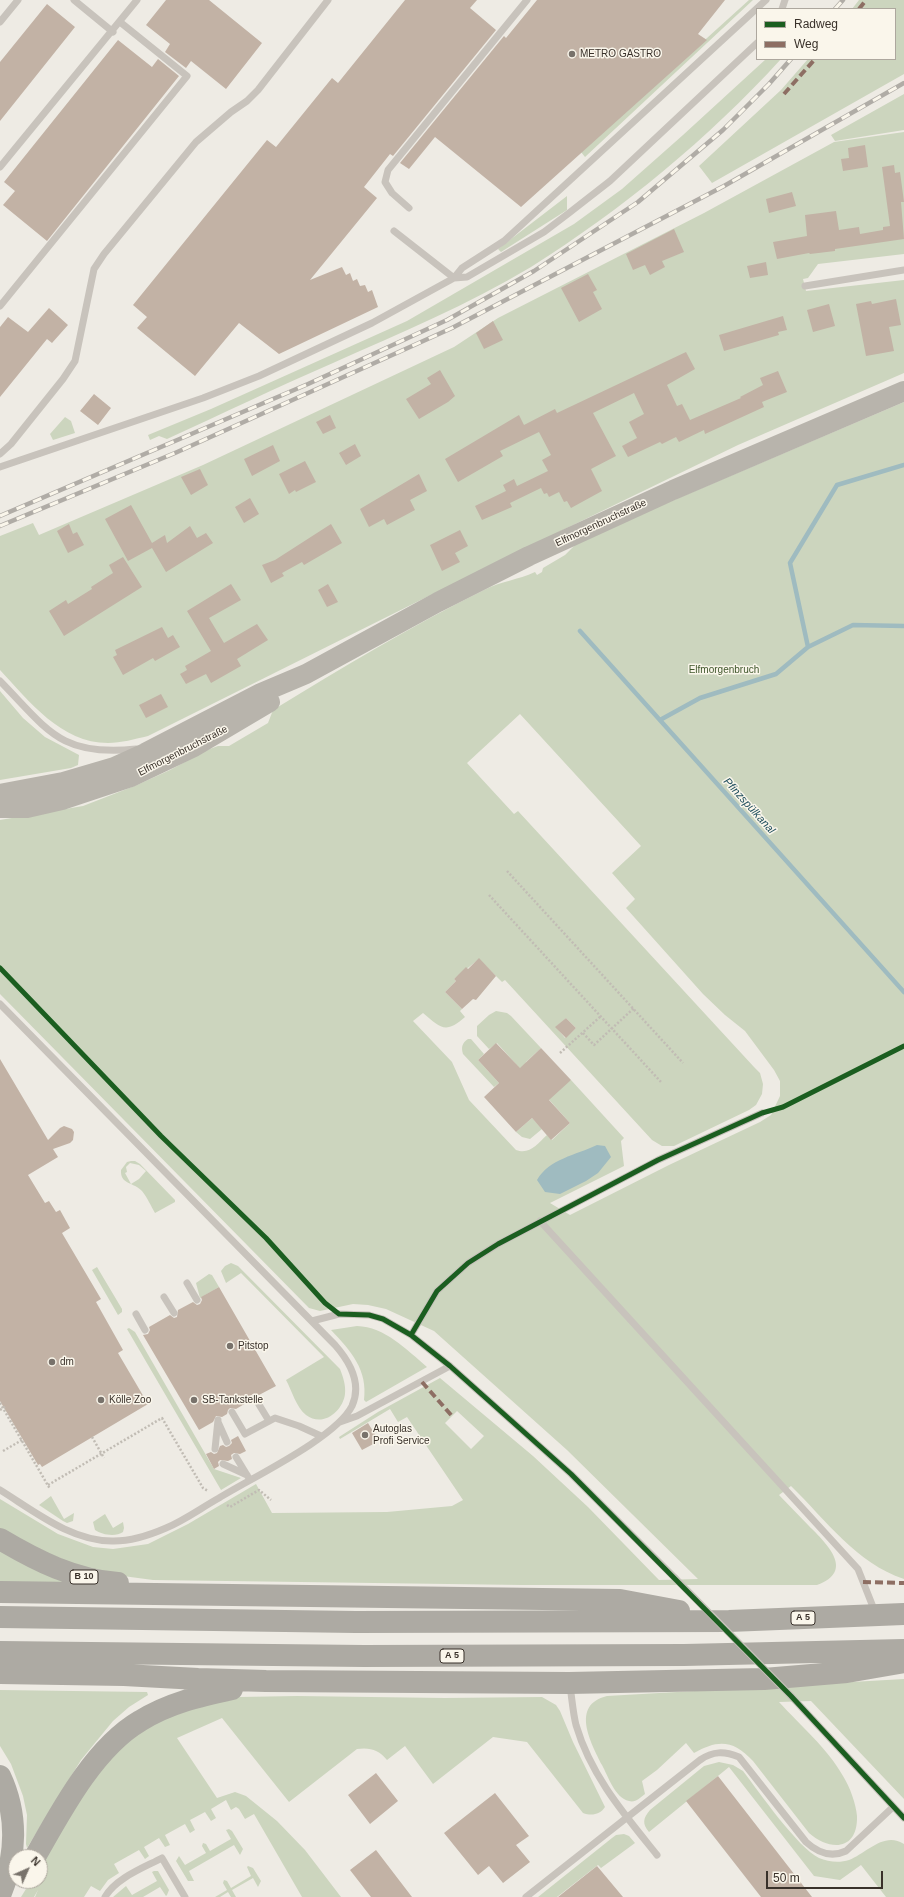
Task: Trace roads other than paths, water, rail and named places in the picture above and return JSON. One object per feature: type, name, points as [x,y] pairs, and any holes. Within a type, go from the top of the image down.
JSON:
[{"type":"highway","name":"B 10","points":[[0,1539],[51,1567],[77,1576],[102,1582],[149,1584],[175,1595]]},
{"type":"highway","points":[[0,1592],[620,1600],[729,1621]]},
{"type":"highway","name":"A 5","points":[[0,1617],[356,1622],[729,1621],[904,1614]]},
{"type":"highway","name":"A 5","points":[[0,1652],[364,1656],[660,1656],[904,1650]]},
{"type":"highway","points":[[0,1673],[124,1675],[266,1681],[570,1683],[764,1679],[847,1672],[904,1662]]},
{"type":"highway","points":[[40,1849],[64,1808],[95,1762],[107,1748],[140,1721],[168,1706],[197,1696],[266,1681]]},
{"type":"highway","points":[[0,1776],[10,1808],[14,1841],[9,1872],[0,1895]]},
{"type":"main road","name":"Elfmorgenbruchstraße","points":[[0,794],[63,782],[114,767],[157,747],[261,693],[306,674],[438,602],[529,556],[673,490],[904,390]]},
{"type":"main road","name":"Elfmorgenbruchstraße","points":[[0,808],[27,808],[62,800],[101,789],[161,764],[264,706],[306,674]]},
{"type":"lane","points":[[0,22],[18,0]]},
{"type":"lane","points":[[74,0],[113,32]]},
{"type":"lane","points":[[0,167],[113,32],[137,0]]},
{"type":"lane","points":[[0,454],[11,444],[63,379],[75,361],[94,269],[104,254],[196,142],[231,112],[247,101],[258,90],[328,0]]},
{"type":"lane","points":[[409,208],[392,193],[385,182],[388,170],[527,0]]},
{"type":"lane","points":[[757,8],[766,0]]},
{"type":"lane","points":[[0,467],[203,398],[259,376],[372,323],[454,278],[462,268],[504,241],[756,9]]},
{"type":"lane","points":[[0,306],[187,76],[120,22]]},
{"type":"lane","points":[[394,230],[454,278],[467,277],[544,232],[610,181],[756,44]]},
{"type":"lane","points":[[805,286],[904,270]]},
{"type":"lane","points":[[0,681],[34,718],[53,734],[70,744],[107,752],[157,747]]},
{"type":"lane","points":[[0,816],[27,808]]},
{"type":"lane","points":[[0,1004],[344,1355],[354,1376],[355,1393],[354,1401],[340,1422]]},
{"type":"lane","points":[[411,1335],[437,1291],[468,1263],[498,1244],[658,1160],[762,1113]]},
{"type":"lane","points":[[540,1221],[858,1569],[876,1615]]},
{"type":"lane","points":[[187,1283],[197,1300]]},
{"type":"lane","points":[[164,1297],[174,1313]]},
{"type":"lane","points":[[136,1314],[145,1330]]},
{"type":"lane","points":[[312,1322],[339,1314],[369,1315],[383,1318],[411,1335],[450,1366],[571,1474],[791,1696],[904,1818]]},
{"type":"lane","points":[[0,1490],[69,1531],[86,1537],[114,1542],[143,1537],[167,1528],[218,1498],[248,1477],[321,1436],[340,1422],[357,1416],[450,1366]]},
{"type":"lane","points":[[255,1398],[269,1422]]},
{"type":"lane","points":[[232,1412],[245,1434],[275,1418],[299,1426],[321,1436]]},
{"type":"lane","points":[[215,1449],[218,1420],[228,1442]]},
{"type":"lane","points":[[236,1457],[248,1477]]},
{"type":"lane","points":[[223,1464],[248,1477]]},
{"type":"lane","points":[[570,1683],[576,1724],[583,1747],[598,1777],[627,1818],[657,1855]]},
{"type":"lane","points":[[526,1897],[700,1760],[708,1755],[716,1753],[724,1752],[739,1757],[806,1842],[814,1849],[822,1853],[840,1854],[846,1852],[893,1807]]},
{"type":"lane","points":[[105,1897],[118,1882],[162,1858],[185,1897]]},
{"type":"water","points":[[597,1145],[605,1146],[611,1157],[598,1173],[560,1194],[545,1192],[537,1180],[548,1167],[564,1158]]},
{"type":"waterway","points":[[808,647],[790,563],[837,485],[904,465]]},
{"type":"waterway","points":[[660,720],[700,698],[776,674],[808,647],[853,625],[904,626]]},
{"type":"waterway","name":"Pfinzspülkanal","points":[[580,631],[904,992]]},
{"type":"railway","points":[[836,8],[843,0]]},
{"type":"railway","points":[[0,516],[308,384],[447,320],[534,271],[638,202],[723,130],[769,84],[790,60]]},
{"type":"railway","points":[[0,526],[175,453],[452,328],[724,186],[904,83]]},
{"type":"place","name":"METRO GASTRO","points":[[572,54]]},
{"type":"place","name":"Pitstop","points":[[230,1346]]},
{"type":"place","name":"dm","points":[[52,1362]]},
{"type":"place","name":"Kölle Zoo","points":[[101,1400]]},
{"type":"place","name":"SB-Tankstelle","points":[[194,1400]]},
{"type":"place","name":"Autoglas Profi Service","points":[[365,1435]]},
{"type":"park label","name":"Elfmorgenbruch","points":[[724,670]]}]
